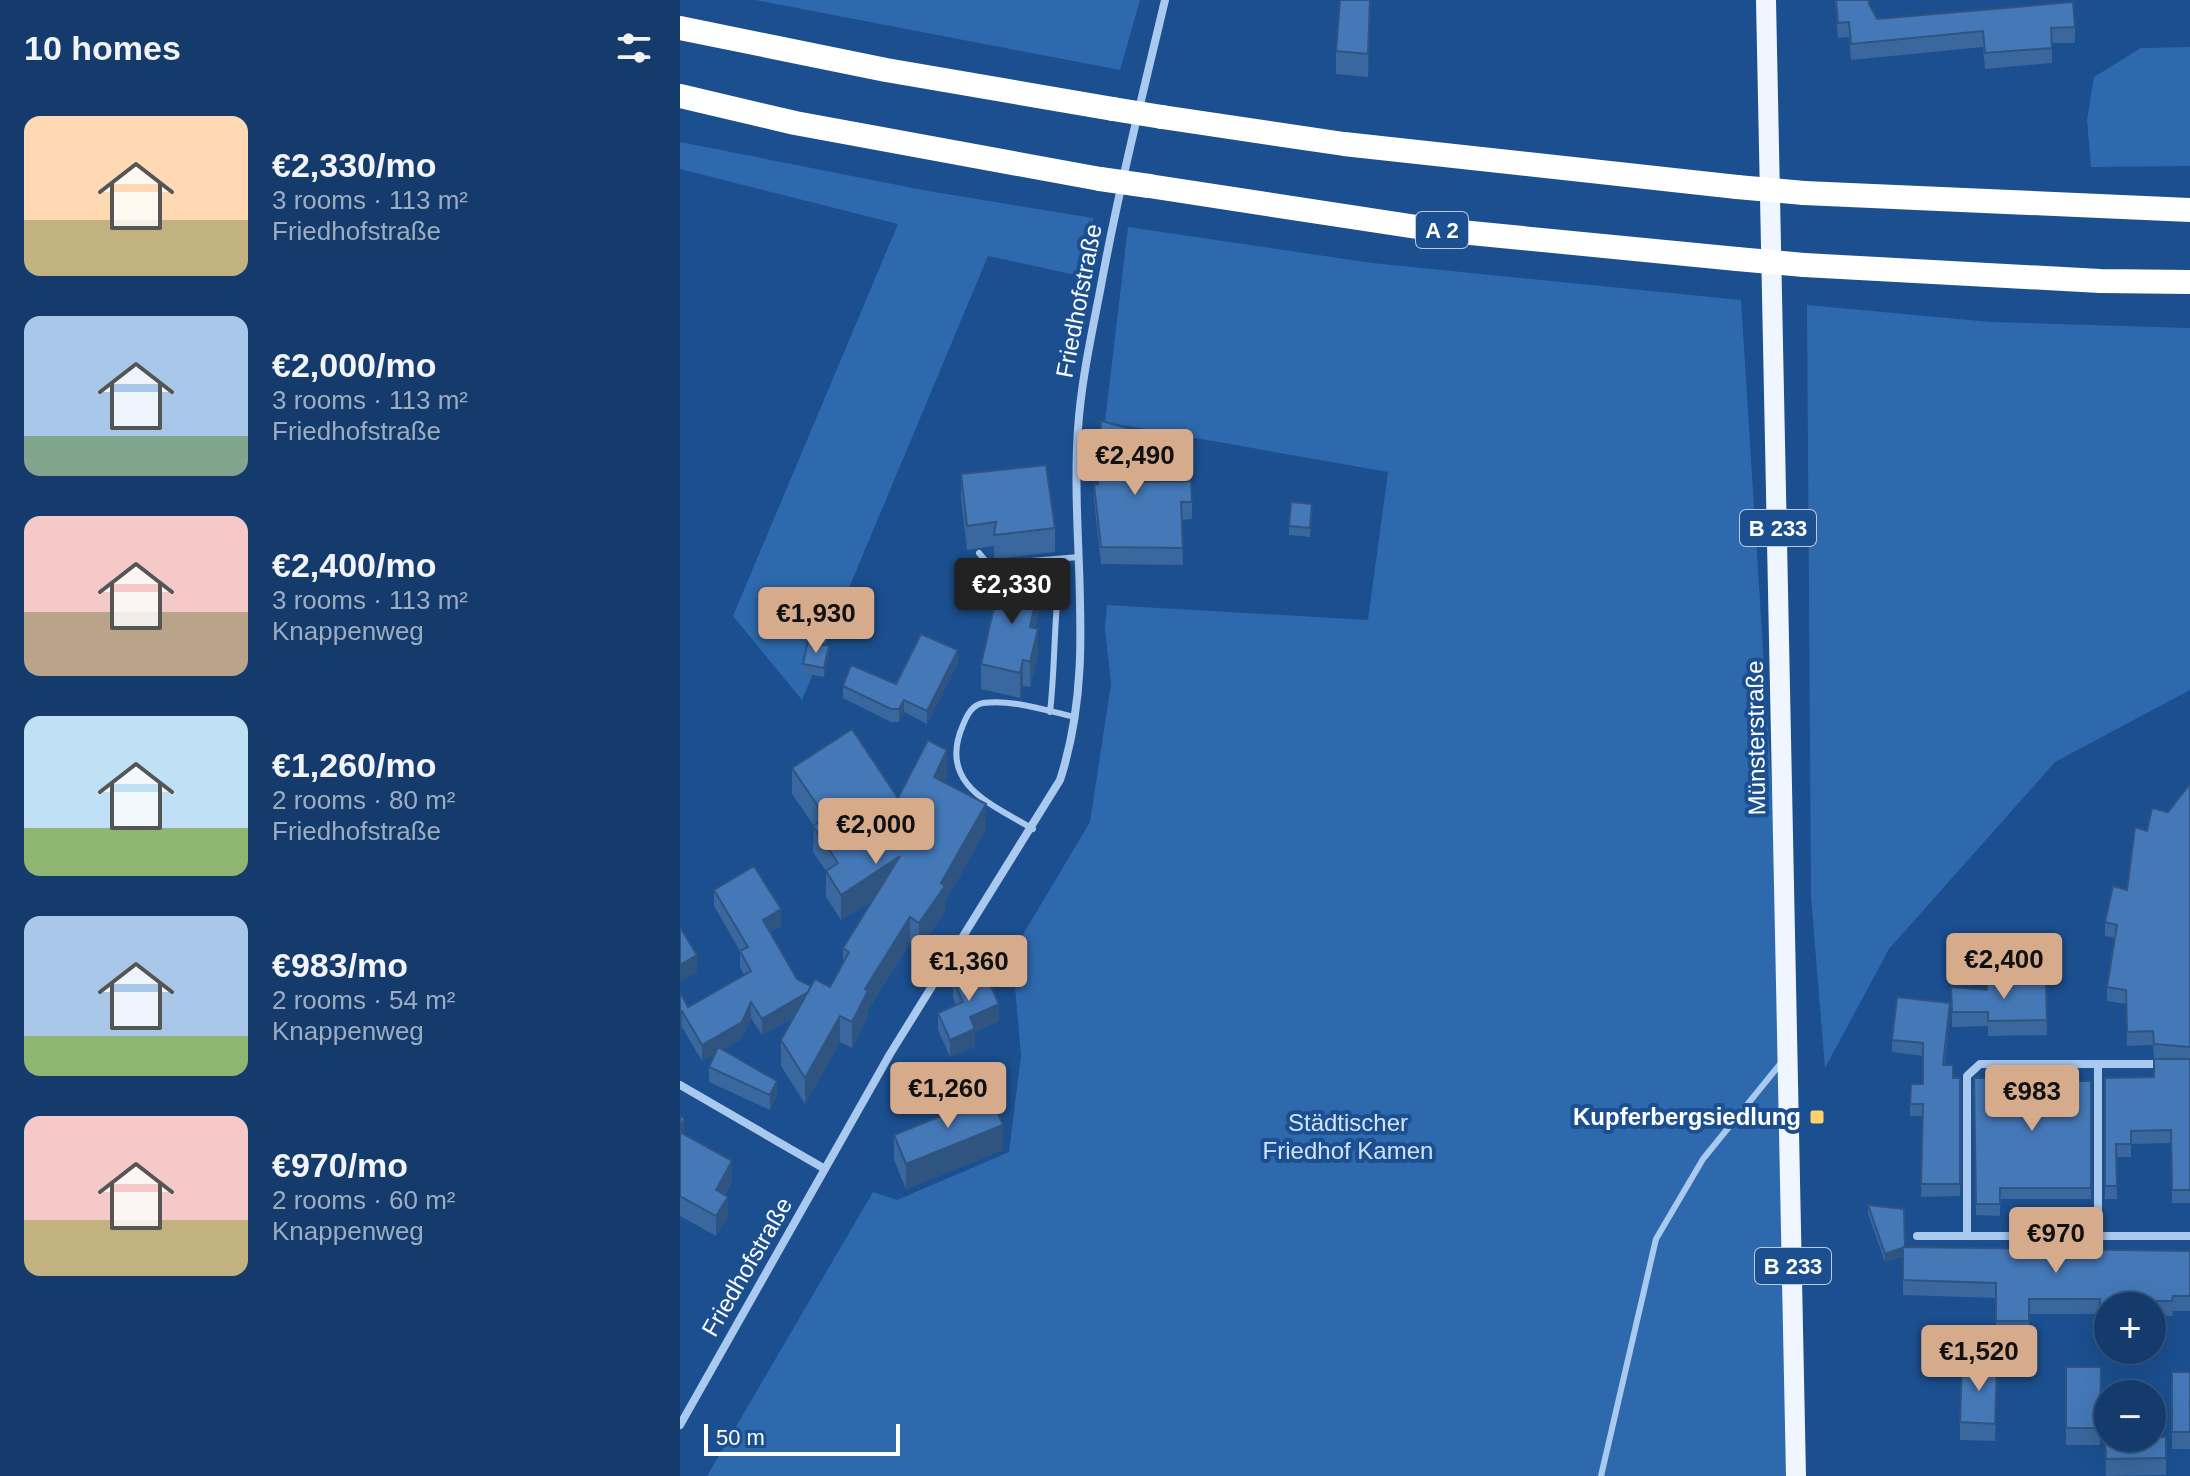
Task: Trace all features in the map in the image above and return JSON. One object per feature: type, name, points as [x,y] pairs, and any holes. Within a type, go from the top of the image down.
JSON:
[{"type":"highway","points":[[680,28],[886,70],[1344,144],[1804,193],[2190,210]]},
{"type":"highway","name":"A 2","points":[[680,96],[795,123],[1100,179],[1430,229],[1804,265],[2100,281],[2190,282]]},
{"type":"main road","name":"Münsterstraße","points":[[1766,0],[1796,1476]]},
{"type":"street","name":"Friedhofstraße","points":[[680,1425],[935,977],[1033,829],[1060,780],[1077,717],[1082,653],[1076,485],[1083,379],[1109,242],[1165,0]]},
{"type":"street","points":[[1967,1236],[1967,1076],[1980,1064],[2175,1064]]},
{"type":"street","points":[[2098,1064],[2098,1235]]},
{"type":"street","points":[[680,1085],[825,1169]]},
{"type":"street","points":[[1917,1236],[2190,1236]]},
{"type":"lane","points":[[979,553],[989,565],[1079,557]]},
{"type":"lane","points":[[1050,712],[1056,657],[1058,584],[1063,559]]},
{"type":"lane","points":[[1033,829],[990,804],[964,783],[955,755],[957,740],[974,706],[983,703],[1009,704],[1077,717]]},
{"type":"lane","points":[[1601,1476],[1656,1239],[1703,1159],[1787,1055]]},
{"type":"green space","points":[[755,0],[1140,0],[1120,70]]},
{"type":"green space","points":[[2190,47],[2190,166],[2091,167],[2087,120],[2094,77],[2141,48]]},
{"type":"green space","points":[[680,142],[928,191],[1093,218],[1089,278],[988,256],[802,700],[733,616],[898,224],[680,169]]},
{"type":"green space","name":"Städtischer Friedhof Kamen","points":[[1128,227],[1372,263],[1741,300],[1779,903],[1792,1476],[707,1476],[873,1192],[897,1200],[1009,1152],[1021,1055],[1012,953],[1090,822],[1111,684],[1105,628],[1107,605],[1368,620],[1388,472],[1105,422]]},
{"type":"green space","points":[[1807,305],[1991,322],[2190,328],[2190,690],[2055,762],[1889,949],[1825,1068],[1811,896]]},
{"type":"building","points":[[1340,0],[1370,0],[1368,54],[1336,51]]},
{"type":"building","points":[[1836,0],[1869,0],[1877,19],[2073,2],[2075,27],[2051,28],[2052,48],[1985,53],[1983,31],[1851,44],[1849,22],[1838,23]]},
{"type":"building","points":[[1101,421],[1145,433],[1134,482],[1191,481],[1192,502],[1181,502],[1183,548],[1101,547],[1094,484],[1098,484]]},
{"type":"building","points":[[1046,465],[1055,528],[994,535],[996,522],[967,526],[961,474]]},
{"type":"building","points":[[1291,502],[1312,504],[1310,528],[1289,526]]},
{"type":"building","points":[[1024,559],[1021,575],[991,564],[991,562]]},
{"type":"building","points":[[1001,577],[1039,585],[1030,627],[1038,629],[1030,662],[1023,660],[1020,673],[981,664]]},
{"type":"building","points":[[921,634],[958,650],[927,711],[904,700],[899,709],[891,709],[843,686],[851,665],[896,684]]},
{"type":"building","points":[[808,641],[829,646],[824,668],[803,664]]},
{"type":"building","points":[[852,729],[898,798],[928,740],[947,750],[934,777],[986,804],[941,883],[945,886],[919,923],[910,917],[865,989],[868,991],[852,1022],[840,1016],[805,1078],[781,1040],[815,979],[830,987],[849,952],[843,948],[900,856],[841,895],[826,871],[838,863],[813,826],[826,818],[792,768]]},
{"type":"building","points":[[2190,784],[2190,1047],[2154,1044],[2153,1031],[2127,1032],[2126,990],[2107,987],[2117,925],[2105,922],[2113,886],[2127,890],[2135,827],[2147,831],[2152,808],[2168,812]]},
{"type":"building","points":[[754,866],[781,909],[763,920],[797,979],[811,986],[808,992],[762,1019],[751,1002],[742,1022],[702,1045],[680,1012],[680,992],[688,1007],[751,971],[740,951],[748,947],[714,890]]},
{"type":"building","points":[[680,927],[697,955],[680,965]]},
{"type":"building","points":[[982,967],[999,1004],[970,1017],[975,1029],[950,1040],[938,1013],[963,1002],[953,980]]},
{"type":"building","points":[[1987,980],[2046,982],[2047,1020],[1988,1021],[1988,1012],[1952,1012],[1951,987],[1987,990]]},
{"type":"building","points":[[1897,997],[1950,1003],[1943,1065],[1953,1065],[1953,1078],[1960,1078],[1960,1184],[1921,1184],[1923,1104],[1910,1104],[1911,1084],[1923,1084],[1923,1043],[1892,1040]]},
{"type":"building","points":[[718,1047],[777,1081],[770,1095],[709,1067]]},
{"type":"building","points":[[2154,1059],[2190,1059],[2190,1190],[2172,1190],[2171,1130],[2131,1131],[2131,1144],[2116,1144],[2117,1186],[2105,1186],[2105,1078],[2154,1077]]},
{"type":"building","points":[[2077,1069],[2077,1081],[2091,1081],[2091,1188],[2000,1188],[2000,1204],[1976,1204],[1974,1078],[2032,1078],[2032,1071],[2036,1070]]},
{"type":"building","points":[[990,1096],[1003,1125],[906,1164],[894,1135]]},
{"type":"building","points":[[680,1132],[732,1161],[716,1190],[728,1197],[716,1216],[680,1196]]},
{"type":"building","points":[[1868,1205],[1904,1209],[1905,1247],[1885,1254]]},
{"type":"building","points":[[1903,1247],[2190,1251],[2190,1296],[2173,1296],[2172,1301],[2166,1301],[2166,1292],[2094,1292],[2094,1299],[2029,1299],[2029,1321],[1996,1321],[1996,1283],[1903,1280]]},
{"type":"building","points":[[1962,1363],[1997,1364],[1995,1424],[1960,1422]]},
{"type":"building","points":[[2066,1367],[2101,1367],[2101,1380],[2094,1380],[2094,1428],[2066,1428]]},
{"type":"building","points":[[2172,1372],[2190,1372],[2190,1432],[2172,1432]]},
{"type":"building","points":[[2106,1452],[2166,1452],[2166,1458],[2106,1459]]},
{"type":"place","name":"Kupferbergsiedlung","points":[[1817,1117]]}]
